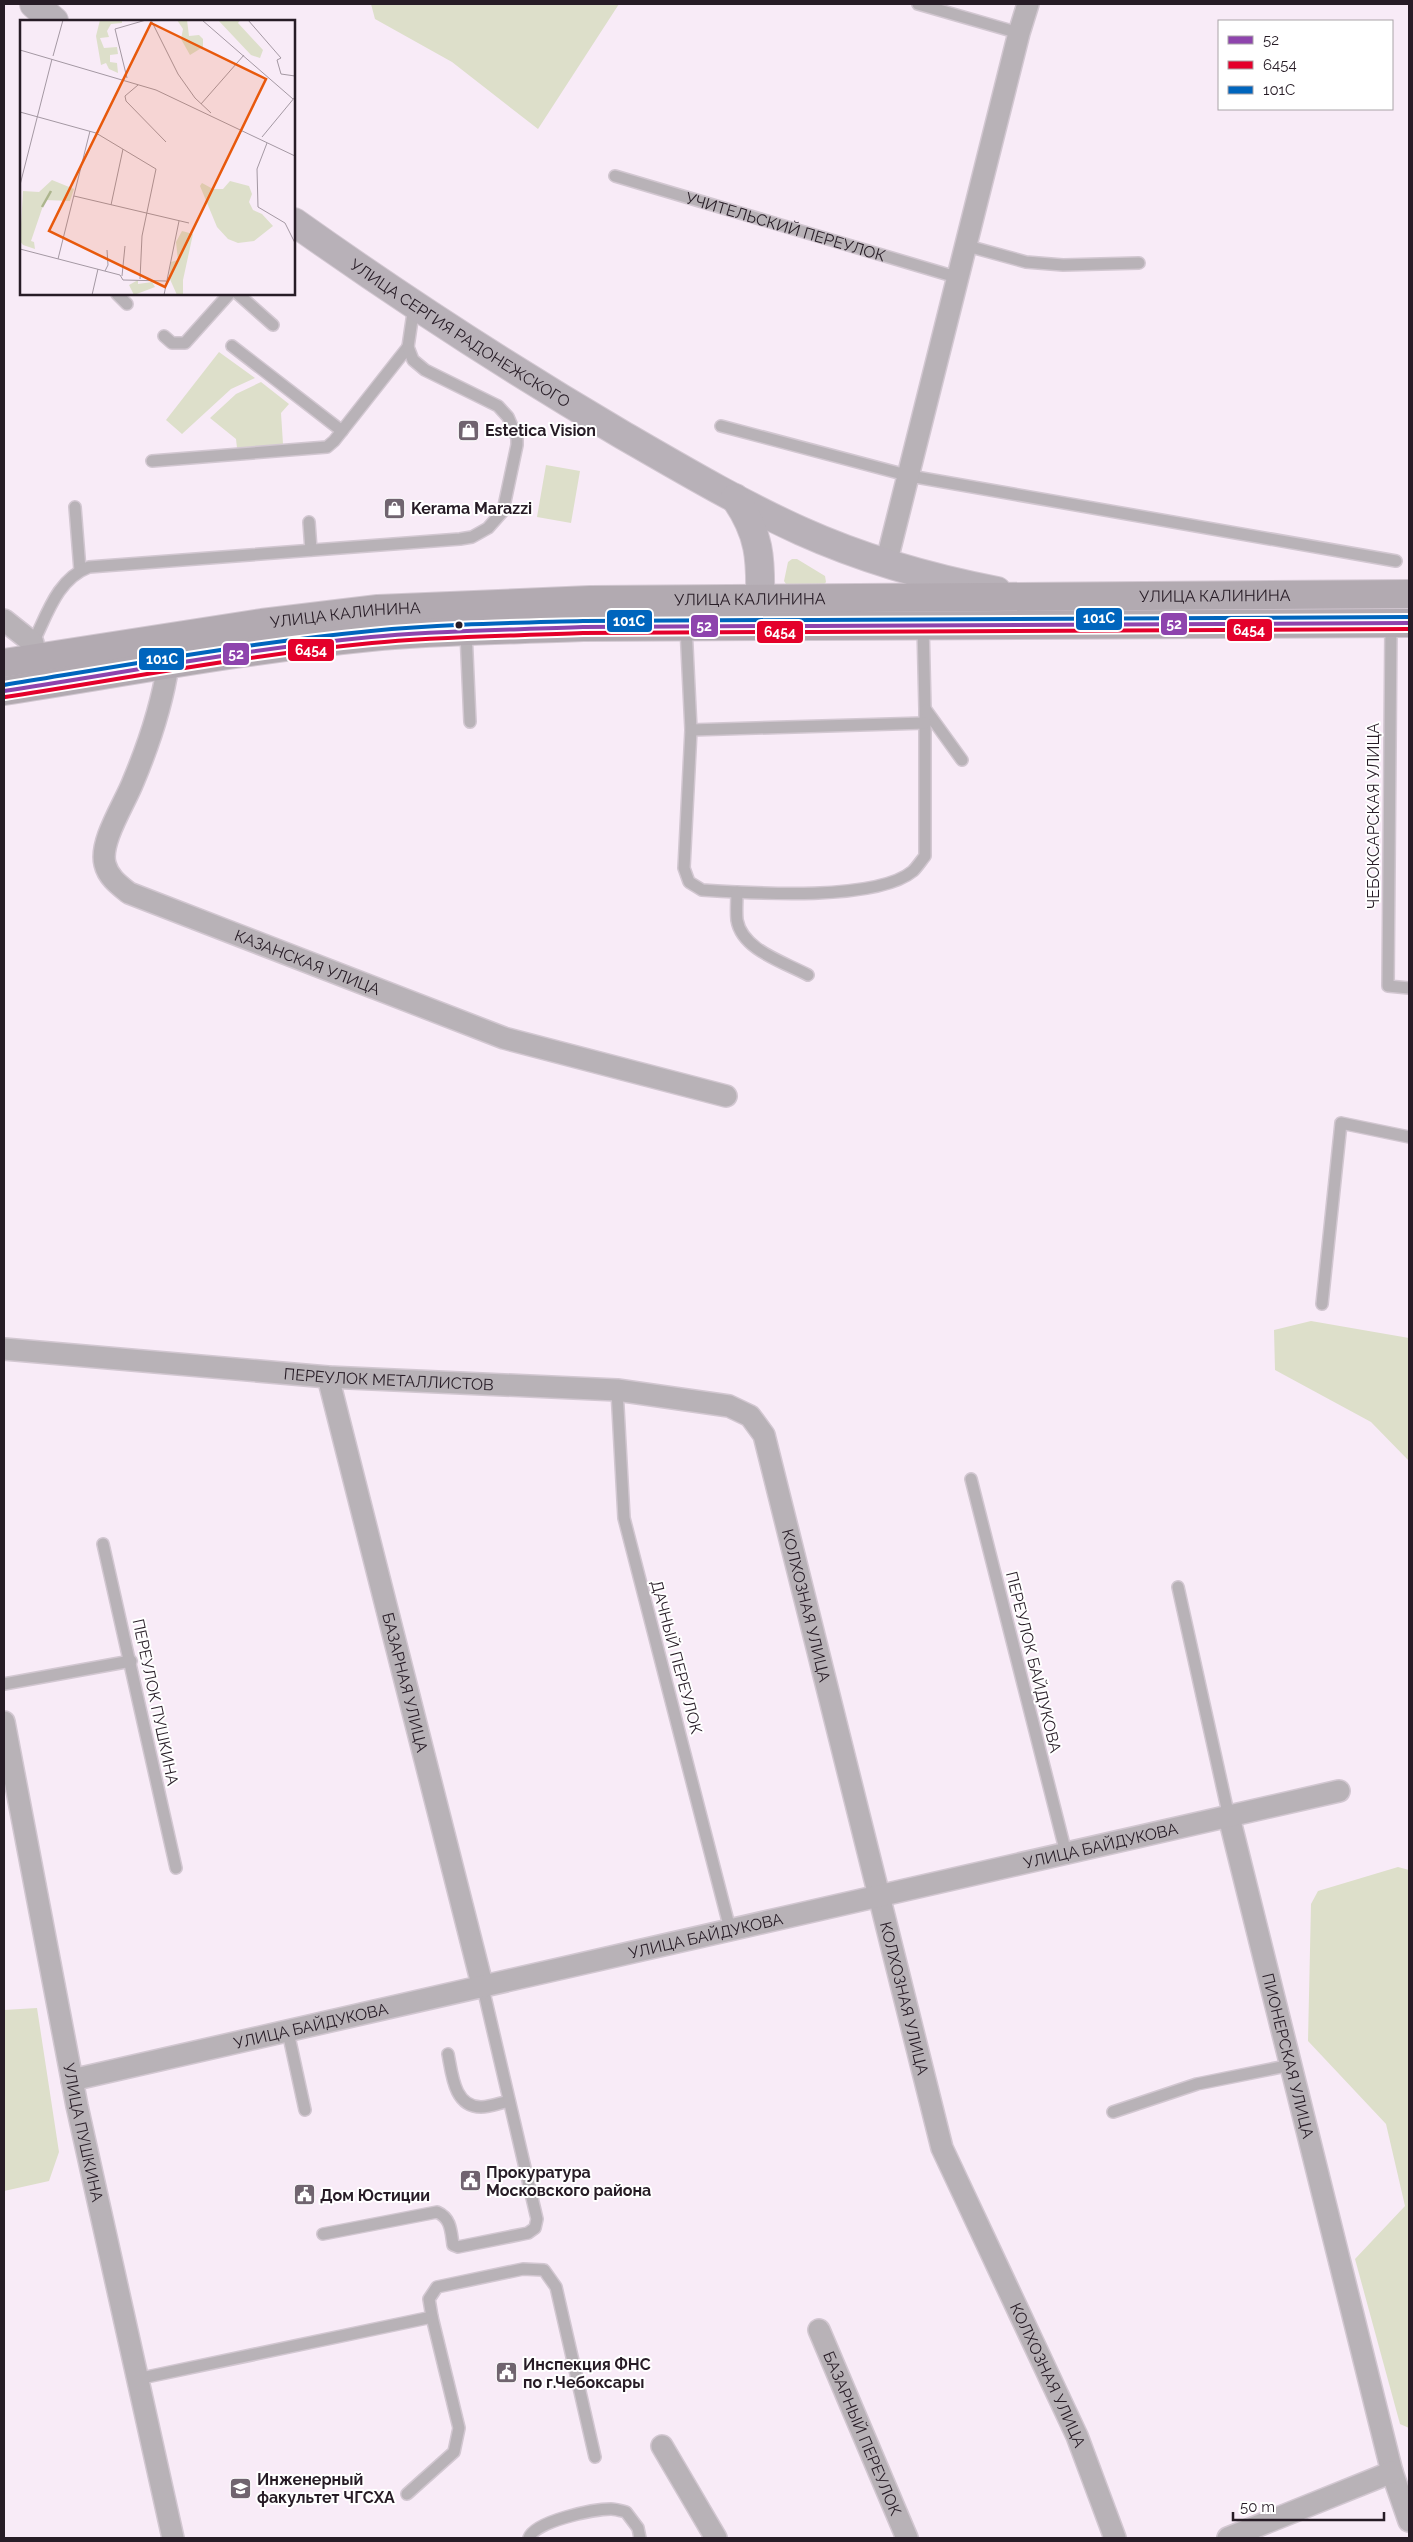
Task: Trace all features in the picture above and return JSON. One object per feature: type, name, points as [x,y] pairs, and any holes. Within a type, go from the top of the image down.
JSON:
[{"type":"main road","name":"УЛИЦА КАЛИНИНА","points":[[4,691],[168,665],[372,637],[583,627],[686,627],[760,614],[1028,597],[1409,594]]},
{"type":"main road","name":"УЛИЦА КАЛИНИНА","points":[[4,663],[34,650],[378,609],[590,600],[923,625],[1400,624]]},
{"type":"street","points":[[34,4],[53,20]]},
{"type":"street","points":[[886,564],[910,476],[964,245],[1018,33],[1028,4]]},
{"type":"street","name":"УЛИЦА СЕРГИЯ РАДОНЕЖСКОГО","points":[[295,223],[414,306],[520,375],[735,498],[802,531],[886,564],[970,586],[1028,597]]},
{"type":"street","name":"УЛИЦА СЕРГИЯ РАДОНЕЖСКОГО","points":[[735,498],[747,515],[760,560],[760,614]]},
{"type":"street","points":[[760,560],[775,540],[802,531]]},
{"type":"street","points":[[4,620],[34,650]]},
{"type":"street","name":"КАЗАНСКАЯ УЛИЦА","points":[[168,665],[163,697],[134,782],[104,847],[105,864],[112,878],[129,893],[504,1038],[726,1096]]},
{"type":"street","name":"ПЕРЕУЛОК МЕТАЛЛИСТОВ","points":[[4,1349],[328,1377],[617,1390],[729,1406],[750,1416],[764,1435]]},
{"type":"street","name":"БАЗАРНАЯ УЛИЦА","points":[[328,1377],[483,1988]]},
{"type":"street","name":"КОЛХОЗНАЯ УЛИЦА","points":[[764,1435],[942,2148],[1077,2436],[1114,2538]]},
{"type":"street","name":"УЛИЦА ПУШКИНА","points":[[4,1722],[72,2080],[173,2538]]},
{"type":"street","name":"УЛИЦА БАЙДУКОВА","points":[[72,2080],[483,1988],[730,1929],[1339,1791]]},
{"type":"street","name":"ПИОНЕРСКАЯ УЛИЦА","points":[[1229,1817],[1392,2472],[1409,2521]]},
{"type":"street","name":"БАЗАРНЫЙ ПЕРЕУЛОК","points":[[820,2330],[907,2538]]},
{"type":"street","points":[[662,2446],[716,2538]]},
{"type":"street","points":[[1228,2538],[1392,2472]]},
{"type":"lane","points":[[918,4],[1018,33]]},
{"type":"lane","name":"УЧИТЕЛЬСКИЙ ПЕРЕУЛОК","points":[[615,176],[956,277]]},
{"type":"lane","points":[[964,245],[1026,262],[1063,265],[1139,263]]},
{"type":"lane","points":[[118,295],[126,304]]},
{"type":"lane","points":[[164,336],[176,344],[186,343],[227,295]]},
{"type":"lane","points":[[239,295],[274,324]]},
{"type":"lane","points":[[152,461],[323,448],[331,444],[408,347],[414,306]]},
{"type":"lane","points":[[232,346],[342,432]]},
{"type":"lane","points":[[34,650],[62,585],[80,570],[89,567],[472,537],[488,528],[503,511],[518,445],[512,423],[498,406],[418,365],[408,347]]},
{"type":"lane","points":[[721,426],[910,476],[1396,561]]},
{"type":"lane","points":[[75,507],[80,570]]},
{"type":"lane","points":[[309,522],[311,550]]},
{"type":"lane","name":"ЧЕБОКСАРСКАЯ УЛИЦА","points":[[1400,624],[1388,986],[1409,988]]},
{"type":"lane","points":[[686,627],[691,730],[684,868],[690,882],[702,890],[833,892],[887,883],[912,871],[925,856],[923,625]]},
{"type":"lane","points":[[466,632],[470,722]]},
{"type":"lane","points":[[925,708],[962,760]]},
{"type":"lane","points":[[691,730],[925,723]]},
{"type":"lane","points":[[737,892],[738,920],[742,932],[750,944],[808,975]]},
{"type":"lane","points":[[1322,1304],[1340,1123],[1409,1137]]},
{"type":"lane","name":"ДАЧНЫЙ ПЕРЕУЛОК","points":[[617,1390],[624,1518],[730,1929]]},
{"type":"lane","name":"ПЕРЕУЛОК БАЙДУКОВА","points":[[971,1479],[1066,1853]]},
{"type":"lane","name":"ПЕРЕУЛОК ПУШКИНА","points":[[103,1544],[131,1661],[176,1868]]},
{"type":"lane","name":"ПИОНЕРСКАЯ УЛИЦА","points":[[1178,1587],[1229,1817]]},
{"type":"lane","points":[[4,1684],[131,1661]]},
{"type":"lane","points":[[323,2234],[437,2212],[445,2215],[449,2224],[453,2245],[458,2247],[528,2233],[535,2228],[537,2219],[483,1988]]},
{"type":"lane","points":[[288,2032],[305,2110]]},
{"type":"lane","points":[[448,2054],[454,2083],[460,2096],[469,2105],[481,2107],[509,2101]]},
{"type":"lane","points":[[1113,2112],[1197,2084],[1291,2065]]},
{"type":"lane","points":[[407,2494],[454,2452],[459,2428],[429,2299],[438,2287],[523,2269],[544,2270],[556,2287],[594,2457]]},
{"type":"lane","points":[[137,2379],[432,2316]]},
{"type":"lane","points":[[529,2538],[531,2534],[554,2520],[611,2509],[626,2512],[638,2528],[640,2538]]},
{"type":"green space","points":[[371,4],[619,4],[538,129],[452,62],[375,19]]},
{"type":"green space","points":[[219,352],[255,378],[231,389],[182,434],[166,420]]},
{"type":"green space","points":[[261,382],[289,404],[281,413],[283,444],[237,448],[236,439],[210,418],[236,394]]},
{"type":"green space","points":[[546,465],[580,471],[571,523],[537,517]]},
{"type":"green space","points":[[792,559],[797,559],[825,576],[826,582],[822,587],[788,587],[784,581],[788,562]]},
{"type":"green space","points":[[1311,1321],[1409,1338],[1409,1461],[1371,1422],[1275,1370],[1274,1330]]},
{"type":"green space","points":[[1398,1867],[1409,1870],[1409,2428],[1400,2424],[1355,2259],[1405,2206],[1386,2124],[1308,2041],[1311,1904],[1318,1891]]},
{"type":"green space","points":[[37,2008],[59,2152],[49,2181],[4,2191],[4,2010]]},
{"type":"transit line","name":"101С","points":[[4,685],[279,642],[371,631],[450,625],[583,621],[1409,617]]},
{"type":"transit line","name":"52","points":[[4,691],[279,648],[371,637],[451,632],[583,627],[1409,623]]},
{"type":"transit line","name":"6454","points":[[5,697],[280,654],[372,643],[451,638],[583,633],[1409,629]]},
{"type":"place","name":"Estetica Vision","points":[[469,430]]},
{"type":"place","name":"Kerama Marazzi","points":[[395,508]]},
{"type":"place","name":"Прокуратура Московского района","points":[[470,2181]]},
{"type":"place","name":"Дом Юстиции","points":[[304,2195]]},
{"type":"place","name":"Инспекция ФНС по г.Чебоксары","points":[[507,2373]]},
{"type":"place","name":"Инженерный факультет ЧГСХА","points":[[241,2488]]}]
